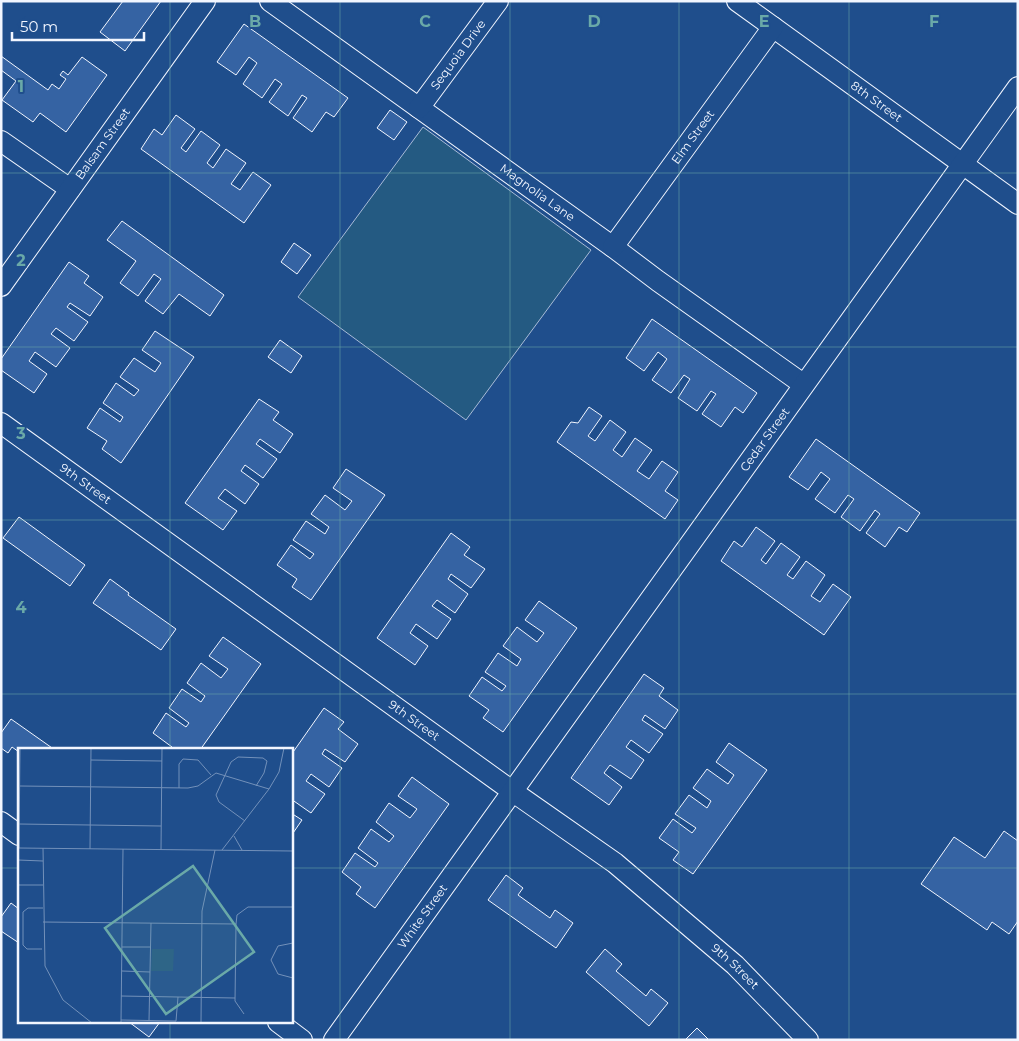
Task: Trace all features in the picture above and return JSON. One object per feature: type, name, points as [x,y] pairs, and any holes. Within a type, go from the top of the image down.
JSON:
[{"type":"street","name":"Balsam Street","points":[[1,286],[206,1]]},
{"type":"street","name":"Magnolia Lane","points":[[270,1],[803,384]]},
{"type":"street","name":"Sequoia Drive","points":[[419,108],[498,1]]},
{"type":"street","name":"8th Street","points":[[737,1],[1018,204]]},
{"type":"street","name":"Elm Street","points":[[613,247],[772,27]]},
{"type":"street","name":"Cedar Street","points":[[512,791],[1018,87]]},
{"type":"street","points":[[1,141],[70,189]]},
{"type":"street","name":"9th Street","points":[[1,423],[615,864],[734,965],[808,1040]]},
{"type":"street","name":"White Street","points":[[334,1040],[512,791]]},
{"type":"street","points":[[1,822],[18,834]]},
{"type":"street","points":[[281,1024],[302,1040]]},
{"type":"shaded area","points":[[423,127],[591,250],[466,420],[298,297]]},
{"type":"building","points":[[123,1],[161,1],[125,51],[100,32]]},
{"type":"building","points":[[244,24],[348,98],[334,117],[326,112],[312,132],[293,118],[307,98],[302,95],[288,116],[269,102],[282,84],[275,79],[262,98],[243,84],[257,63],[249,57],[236,75],[217,62]]},
{"type":"building","points":[[1,56],[48,90],[52,84],[59,89],[66,79],[60,75],[63,71],[68,75],[82,57],[107,75],[66,132],[40,113],[33,122],[2,100],[16,81],[1,70]]},
{"type":"building","points":[[390,110],[407,122],[394,140],[377,128]]},
{"type":"building","points":[[176,115],[195,129],[181,148],[186,152],[201,131],[220,145],[207,163],[213,168],[226,149],[246,163],[231,184],[240,190],[253,172],[271,185],[244,223],[141,149],[154,129],[162,135]]},
{"type":"building","points":[[122,221],[224,295],[210,316],[179,294],[163,314],[145,301],[161,279],[154,274],[138,296],[120,283],[136,261],[107,240]]},
{"type":"building","points":[[294,243],[311,255],[297,274],[281,262]]},
{"type":"building","points":[[69,262],[89,276],[84,283],[103,297],[90,316],[70,303],[67,307],[88,322],[74,341],[56,328],[51,334],[70,348],[56,367],[35,352],[29,361],[47,374],[34,393],[1,370],[1,359]]},
{"type":"building","points":[[652,319],[757,393],[743,413],[735,407],[721,427],[702,414],[716,394],[711,391],[697,411],[678,398],[690,379],[684,375],[671,393],[652,380],[667,359],[658,352],[644,371],[626,358]]},
{"type":"building","points":[[155,331],[194,357],[121,463],[102,449],[107,441],[87,428],[100,408],[120,422],[123,417],[103,403],[116,383],[134,396],[139,390],[120,377],[134,358],[155,372],[161,363],[142,350]]},
{"type":"building","points":[[280,340],[302,356],[291,373],[268,357]]},
{"type":"building","points":[[259,399],[279,412],[273,420],[293,434],[280,453],[260,439],[256,444],[277,459],[263,478],[245,465],[241,471],[259,484],[245,504],[225,489],[218,498],[237,511],[223,530],[185,503]]},
{"type":"building","points":[[589,407],[602,416],[588,436],[595,441],[610,420],[626,432],[613,450],[622,457],[635,438],[652,450],[637,471],[649,479],[662,461],[678,472],[665,491],[678,500],[665,519],[557,442],[571,422],[578,423]]},
{"type":"building","points":[[816,439],[920,513],[907,532],[899,527],[885,547],[866,533],[880,514],[875,510],[860,531],[841,517],[854,499],[848,495],[835,513],[815,499],[830,479],[821,472],[808,490],[789,477]]},
{"type":"building","points":[[346,469],[385,495],[311,600],[292,587],[297,579],[277,565],[291,545],[310,559],[314,554],[293,540],[306,521],[325,534],[329,527],[311,514],[325,495],[345,510],[352,501],[333,488]]},
{"type":"building","points":[[19,517],[85,565],[70,586],[3,538]]},
{"type":"building","points":[[756,527],[775,541],[761,560],[766,564],[781,543],[800,557],[787,575],[793,579],[806,561],[825,575],[811,596],[820,602],[833,584],[851,597],[824,635],[721,561],[734,541],[742,547]]},
{"type":"building","points":[[451,533],[470,547],[464,555],[485,569],[471,588],[451,574],[448,579],[468,594],[455,613],[437,600],[432,606],[451,619],[437,639],[416,624],[410,633],[428,646],[415,665],[377,638]]},
{"type":"building","points":[[110,579],[129,593],[128,595],[176,629],[161,650],[93,603]]},
{"type":"building","points":[[539,601],[577,628],[503,732],[483,718],[489,710],[469,696],[482,677],[502,691],[506,686],[485,672],[498,653],[517,666],[521,659],[503,646],[517,627],[537,642],[544,633],[525,620]]},
{"type":"building","points":[[223,637],[261,664],[201,748],[171,748],[153,733],[166,713],[186,727],[189,723],[169,708],[182,689],[201,702],[205,696],[187,683],[201,663],[221,678],[228,669],[209,656]]},
{"type":"building","points":[[644,674],[664,688],[659,696],[678,710],[665,729],[645,715],[642,720],[663,734],[649,753],[631,740],[626,747],[644,760],[631,779],[610,765],[604,773],[622,787],[609,805],[571,778]]},
{"type":"building","points":[[324,708],[344,722],[338,729],[358,744],[345,762],[325,749],[322,754],[342,768],[329,787],[311,774],[306,781],[325,794],[311,813],[292,800],[292,754]]},
{"type":"building","points":[[11,719],[52,748],[18,748],[18,751],[12,747],[8,753],[1,748],[1,733]]},
{"type":"building","points":[[729,743],[767,770],[693,874],[673,860],[679,852],[659,838],[673,819],[692,833],[696,828],[675,814],[689,795],[707,808],[711,801],[693,788],[707,769],[728,784],[734,775],[716,762]]},
{"type":"building","points":[[412,777],[449,804],[375,908],[356,894],[361,887],[342,872],[355,853],[375,867],[378,863],[358,848],[371,829],[389,842],[394,836],[376,822],[389,803],[410,818],[417,809],[398,796]]},
{"type":"building","points":[[292,814],[302,820],[292,835]]},
{"type":"building","points":[[1004,831],[1018,841],[1018,921],[1009,934],[992,922],[987,930],[921,884],[954,837],[985,858]]},
{"type":"building","points":[[506,875],[523,888],[518,895],[550,918],[555,910],[573,923],[556,948],[488,900]]},
{"type":"building","points":[[11,903],[18,908],[18,942],[1,931],[1,917]]},
{"type":"building","points":[[605,949],[622,964],[616,971],[646,996],[651,989],[668,1003],[649,1026],[586,972]]},
{"type":"building","points":[[132,1024],[159,1024],[149,1037]]},
{"type":"building","points":[[697,1028],[709,1040],[685,1040]]}]
